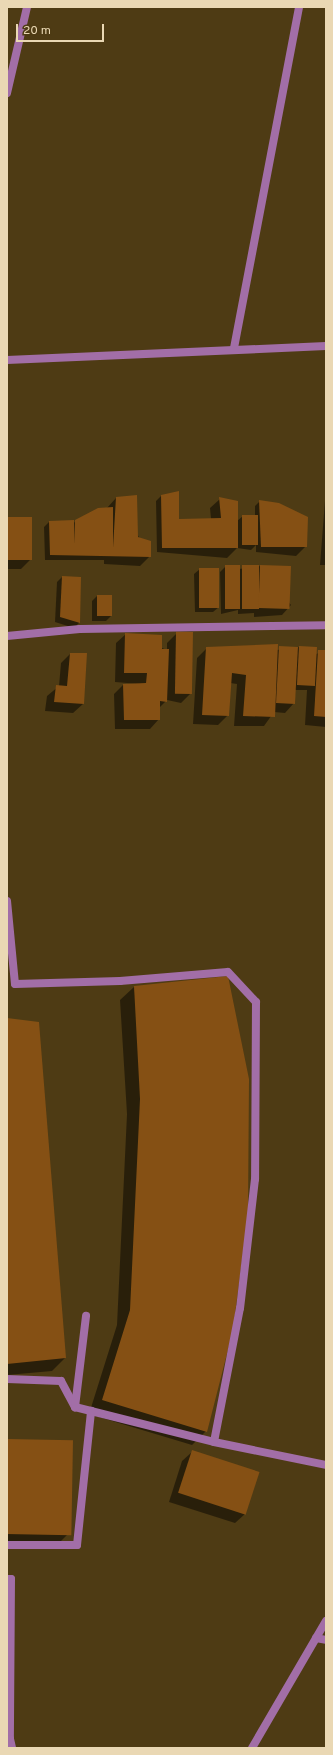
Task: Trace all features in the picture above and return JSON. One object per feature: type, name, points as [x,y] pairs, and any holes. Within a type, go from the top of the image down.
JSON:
[{"type":"street","points":[[7,93],[28,7]]},
{"type":"street","points":[[234,348],[299,7]]},
{"type":"street","points":[[7,360],[234,348],[326,346]]},
{"type":"street","points":[[7,636],[80,629],[326,625]]},
{"type":"street","points":[[7,901],[11,985],[120,981],[228,972],[256,1002],[255,1179],[240,1308],[214,1442]]},
{"type":"street","points":[[75,1407],[86,1316]]},
{"type":"street","points":[[7,1379],[61,1381],[75,1407],[214,1442],[326,1465]]},
{"type":"street","points":[[7,1545],[77,1545],[91,1411]]},
{"type":"street","points":[[7,1579],[11,1579],[9,1739],[12,1748]]},
{"type":"street","points":[[252,1748],[326,1621]]},
{"type":"street","points":[[316,1638],[326,1640]]},
{"type":"building","points":[[179,491],[179,519],[221,518],[219,497],[238,501],[238,548],[162,548],[161,495]]},
{"type":"building","points":[[137,495],[138,537],[151,541],[151,557],[50,555],[49,521],[74,520],[75,544],[75,520],[98,508],[113,507],[113,548],[116,497]]},
{"type":"building","points":[[259,500],[279,503],[308,517],[307,547],[261,547]]},
{"type":"building","points":[[242,515],[258,515],[258,545],[242,545]]},
{"type":"building","points":[[7,517],[32,517],[32,560],[7,560]]},
{"type":"building","points":[[225,565],[240,565],[240,609],[225,609]]},
{"type":"building","points":[[242,565],[259,565],[259,609],[242,609]]},
{"type":"building","points":[[260,565],[291,566],[289,609],[258,608]]},
{"type":"building","points":[[199,568],[219,568],[219,608],[199,608]]},
{"type":"building","points":[[62,576],[81,577],[80,623],[60,617]]},
{"type":"building","points":[[97,595],[112,595],[112,616],[97,616]]},
{"type":"building","points":[[176,632],[193,632],[192,694],[175,694]]},
{"type":"building","points":[[125,633],[162,635],[162,649],[169,649],[167,702],[160,701],[160,720],[124,720],[123,684],[146,683],[147,673],[124,673]]},
{"type":"building","points":[[278,644],[275,717],[243,716],[246,675],[232,673],[229,716],[202,715],[206,647]]},
{"type":"building","points":[[279,646],[298,647],[295,704],[276,703]]},
{"type":"building","points":[[299,646],[317,647],[315,686],[297,685]]},
{"type":"building","points":[[318,650],[326,650],[326,717],[314,716]]},
{"type":"building","points":[[70,653],[87,653],[84,704],[54,702],[56,685],[67,686]]},
{"type":"building","points":[[228,976],[249,1079],[248,1213],[233,1330],[207,1432],[102,1400],[130,1310],[140,1099],[134,986]]},
{"type":"building","points":[[7,1018],[39,1022],[66,1358],[7,1364]]},
{"type":"building","points":[[7,1439],[73,1440],[71,1535],[7,1534]]},
{"type":"building","points":[[192,1450],[260,1472],[246,1515],[178,1493]]}]
